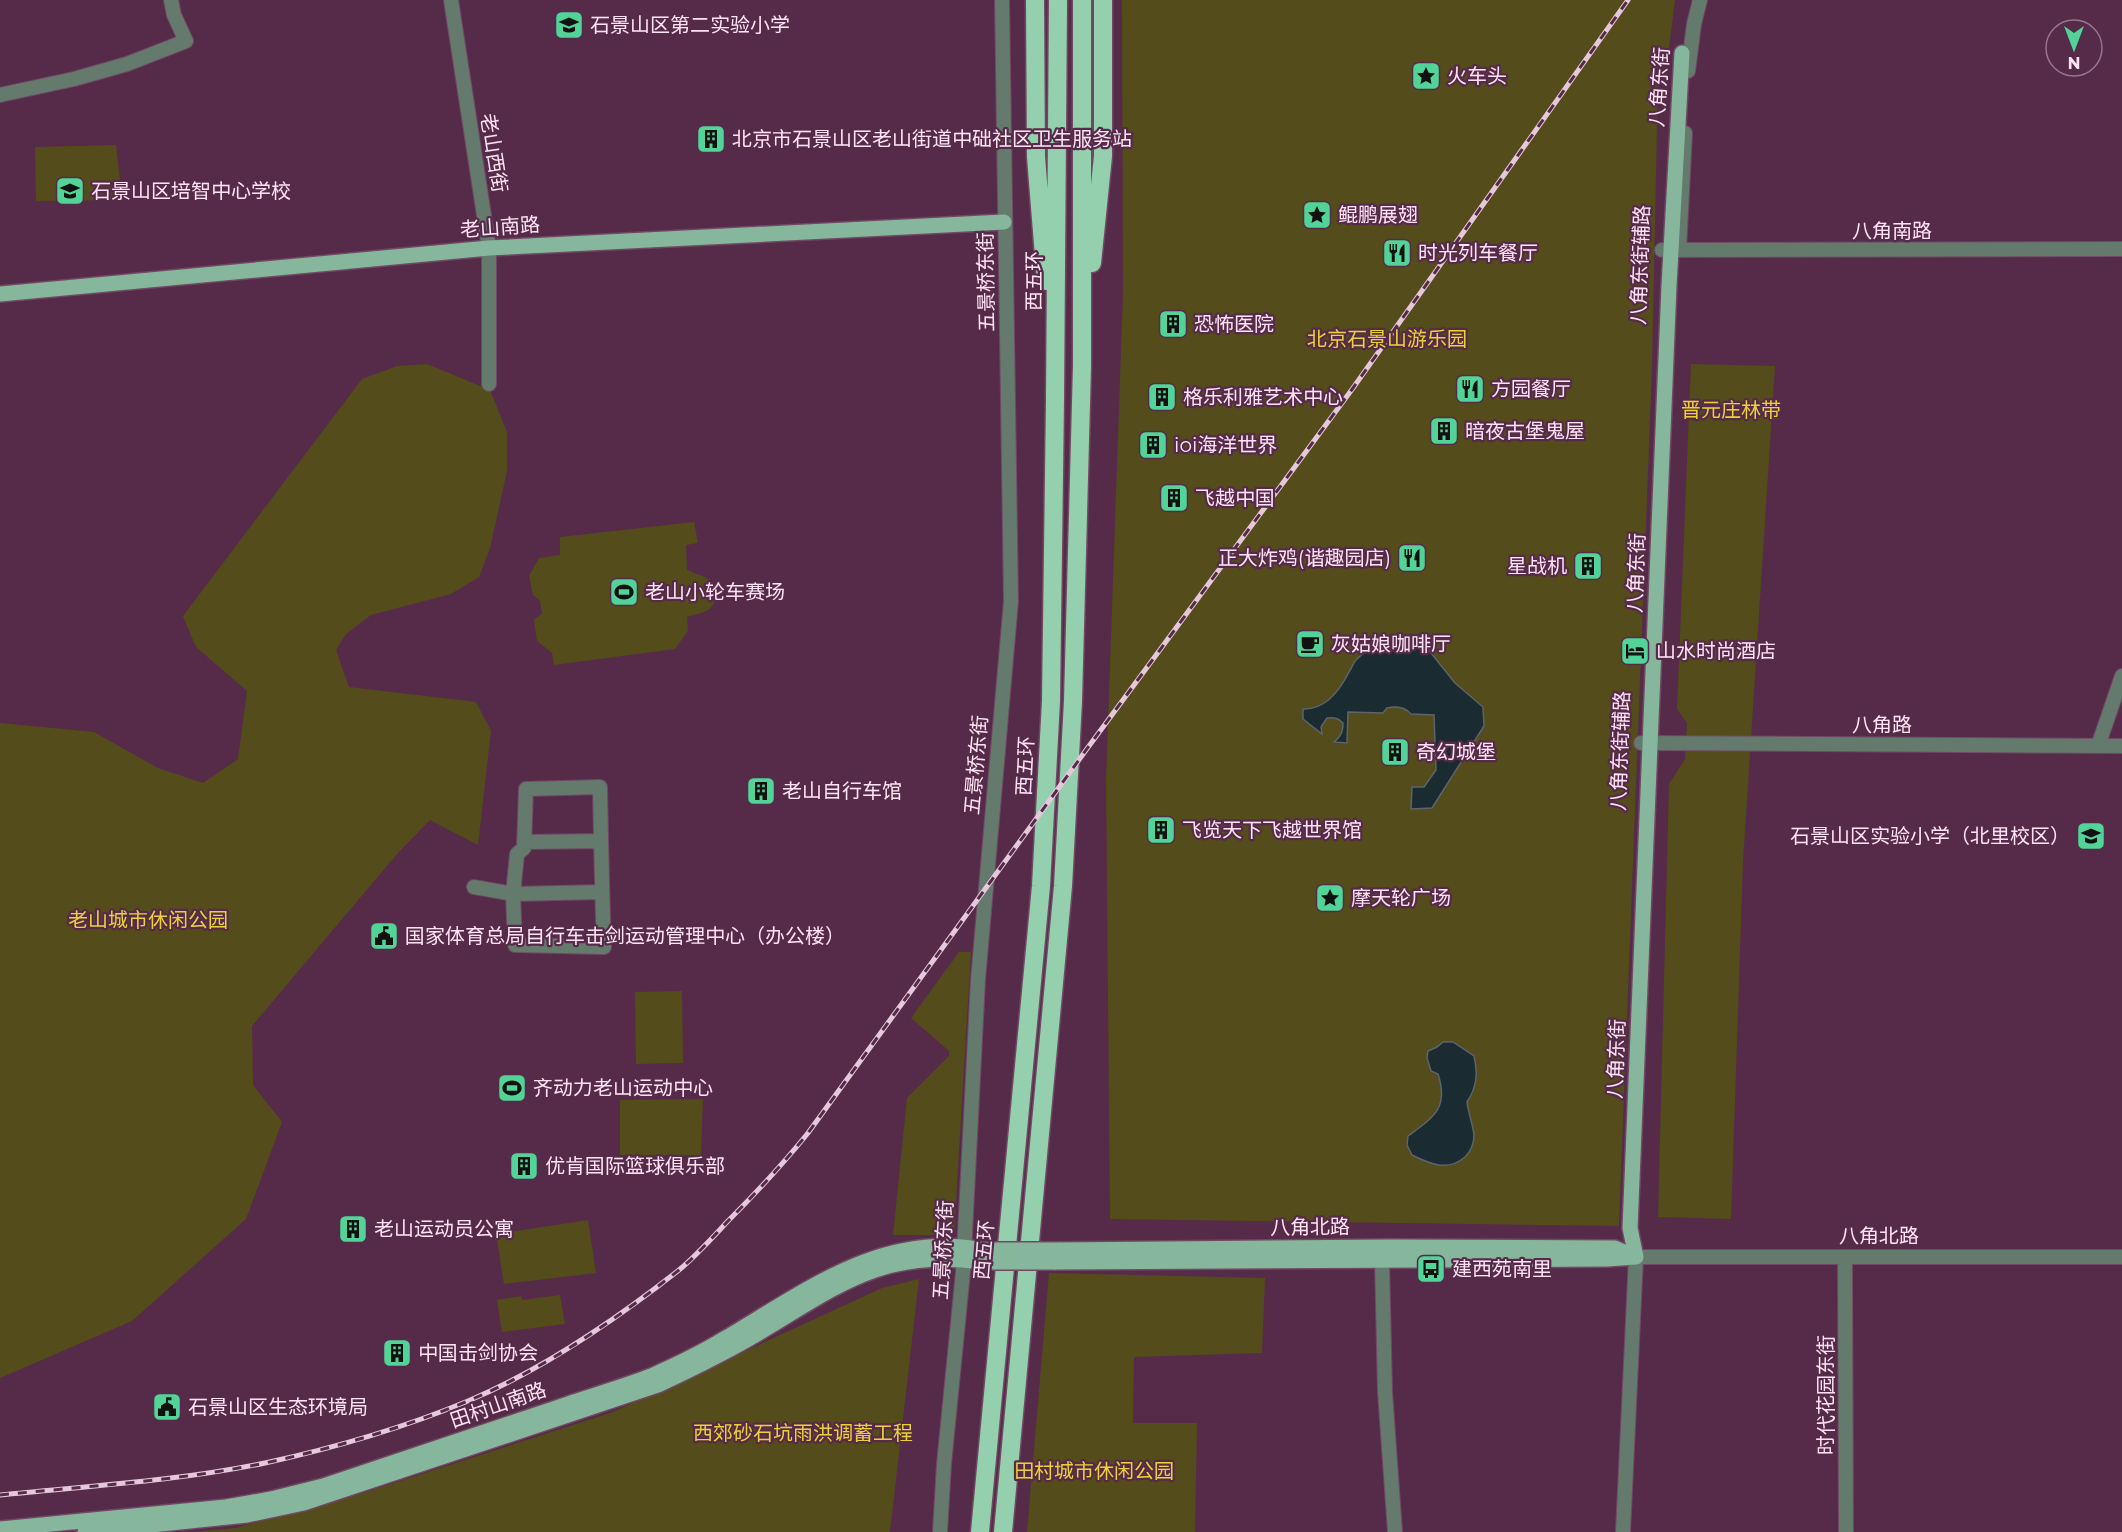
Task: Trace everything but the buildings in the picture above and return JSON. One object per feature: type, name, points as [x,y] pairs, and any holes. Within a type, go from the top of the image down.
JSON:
[{"type":"highway","points":[[1035,0],[1035,157],[1056,400]]},
{"type":"highway","name":"西五环","points":[[980,1532],[1041,886],[1051,701],[1056,400],[1058,0]]},
{"type":"highway","points":[[1003,1532],[1063,886],[1073,701],[1082,366],[1082,0]]},
{"type":"highway","points":[[1082,366],[1103,156],[1103,0]]},
{"type":"main road","name":"八角东街","points":[[1636,1257],[1629,1228],[1671,250],[1682,53]]},
{"type":"main road","name":"老山南路","points":[[0,294],[489,248],[1004,222]]},
{"type":"main road","name":"八角东街","points":[[1636,1257],[1650,743]]},
{"type":"main road","name":"八角北路","points":[[1056,1256],[1390,1247],[1615,1248],[1636,1257]]},
{"type":"main road","name":"田村山南路","points":[[0,1530],[226,1508],[323,1486],[649,1377],[723,1340],[810,1286],[876,1257],[907,1249],[983,1256]]},
{"type":"main road","name":"田村山南路","points":[[85,1532],[246,1515],[304,1503],[658,1385],[755,1335],[841,1283],[878,1268],[907,1261],[963,1253]]},
{"type":"main road","name":"八角北路","points":[[983,1256],[1382,1260],[1636,1257]]},
{"type":"street","points":[[0,94],[74,79],[127,64],[186,41],[174,15],[171,0]]},
{"type":"street","name":"老山西街","points":[[451,0],[489,248],[489,384]]},
{"type":"street","name":"五景桥东街","points":[[940,1532],[963,1253],[978,980],[1011,601],[1002,0]]},
{"type":"street","name":"八角东街","points":[[1682,53],[1691,0]]},
{"type":"street","name":"八角东街","points":[[1671,250],[1688,62],[1700,0]]},
{"type":"street","name":"八角南路","points":[[1671,250],[2122,249]]},
{"type":"street","points":[[2098,746],[2122,676]]},
{"type":"street","name":"八角路","points":[[1650,743],[2122,746]]},
{"type":"street","points":[[600,787],[601,841],[604,946],[515,945],[513,894],[517,854],[524,849],[526,789],[600,787]]},
{"type":"street","points":[[524,842],[601,841]]},
{"type":"street","points":[[474,887],[513,894],[602,892]]},
{"type":"street","name":"八角东街","points":[[1623,1532],[1636,1257]]},
{"type":"street","name":"八角北路","points":[[1636,1257],[2122,1257]]},
{"type":"street","name":"时代花园东街","points":[[1845,1257],[1846,1532]]},
{"type":"street","points":[[1382,1260],[1385,1392],[1395,1532]]},
{"type":"green space","name":"北京石景山游乐园","points":[[1122,0],[1675,0],[1669,48],[1658,77],[1652,367],[1619,1226],[1110,1219],[1106,780],[1123,293]]},
{"type":"green space","points":[[116,145],[122,200],[36,201],[35,147]]},
{"type":"green space","name":"老山城市休闲公园","points":[[427,364],[490,390],[507,432],[507,471],[490,548],[479,577],[451,594],[371,615],[346,634],[336,650],[349,687],[476,702],[491,731],[478,845],[430,820],[397,854],[252,1026],[253,1085],[282,1122],[246,1219],[132,1321],[0,1378],[0,723],[94,732],[158,768],[203,783],[238,759],[247,691],[196,647],[183,616],[362,379],[397,366]]},
{"type":"green space","name":"晋元庄林带","points":[[1691,364],[1775,366],[1743,862],[1731,1219],[1658,1217],[1669,784],[1685,759],[1687,723],[1677,709]]},
{"type":"green space","name":"老山小轮车赛场","points":[[694,522],[698,543],[686,545],[687,570],[707,578],[716,588],[716,596],[709,609],[687,617],[688,631],[675,649],[554,665],[552,653],[537,641],[534,619],[542,614],[540,601],[533,595],[529,576],[539,558],[560,555],[560,537]]},
{"type":"green space","points":[[959,952],[971,952],[954,1235],[893,1235],[907,1098],[949,1056],[949,1051],[911,1018]]},
{"type":"green space","points":[[682,991],[683,1063],[636,1064],[635,992]]},
{"type":"green space","points":[[703,1099],[701,1155],[620,1155],[620,1100]]},
{"type":"green space","points":[[588,1220],[596,1273],[504,1284],[496,1234]]},
{"type":"green space","name":"田村城市休闲公园","points":[[1049,1273],[1265,1278],[1262,1353],[1134,1357],[1133,1423],[1197,1423],[1195,1532],[1027,1532]]},
{"type":"green space","name":"西郊砂石坑雨洪调蓄工程","points":[[919,1279],[890,1532],[191,1532],[235,1528],[360,1494],[613,1412],[882,1288]]},
{"type":"green space","points":[[560,1295],[565,1324],[502,1332],[497,1300],[521,1296],[522,1300]]},
{"type":"water","points":[[1385,644],[1419,645],[1427,648],[1455,683],[1483,707],[1484,726],[1432,808],[1411,809],[1412,787],[1424,787],[1436,770],[1434,715],[1411,714],[1397,707],[1387,708],[1383,713],[1348,712],[1347,743],[1334,742],[1343,729],[1343,723],[1338,719],[1327,718],[1321,727],[1322,734],[1303,719],[1303,709],[1318,706],[1331,698],[1359,657]]},
{"type":"water","points":[[1443,1042],[1453,1042],[1474,1056],[1475,1085],[1467,1102],[1474,1138],[1469,1152],[1459,1162],[1439,1165],[1412,1155],[1407,1145],[1408,1136],[1432,1117],[1440,1104],[1442,1095],[1438,1074],[1431,1071],[1427,1058],[1428,1051]]},
{"type":"railway","points":[[0,1495],[133,1482],[232,1469],[317,1451],[393,1429],[468,1401],[551,1359],[604,1325],[685,1265],[759,1189],[808,1133],[1353,388],[1628,0]]},
{"type":"place","name":"石景山区第二实验小学","points":[[569,25]]},
{"type":"place","name":"火车头","points":[[1426,76]]},
{"type":"place","name":"北京市石景山区老山街道中础社区卫生服务站","points":[[711,139]]},
{"type":"place","name":"石景山区培智中心学校","points":[[70,191]]},
{"type":"place","name":"鲲鹏展翅","points":[[1317,215]]},
{"type":"place","name":"时光列车餐厅","points":[[1397,253]]},
{"type":"place","name":"恐怖医院","points":[[1173,324]]},
{"type":"place","name":"方园餐厅","points":[[1470,389]]},
{"type":"place","name":"格乐利雅艺术中心","points":[[1162,397]]},
{"type":"place","name":"暗夜古堡鬼屋","points":[[1444,431]]},
{"type":"place","name":"ioi海洋世界","points":[[1153,445]]},
{"type":"place","name":"飞越中国","points":[[1174,498]]},
{"type":"place","name":"正大炸鸡(谐趣园店)","points":[[1412,558]]},
{"type":"place","name":"星战机","points":[[1588,566]]},
{"type":"place","name":"老山小轮车赛场","points":[[624,592]]},
{"type":"place","name":"灰姑娘咖啡厅","points":[[1310,644]]},
{"type":"place","name":"山水时尚酒店","points":[[1635,651]]},
{"type":"place","name":"奇幻城堡","points":[[1395,752]]},
{"type":"place","name":"老山自行车馆","points":[[761,791]]},
{"type":"place","name":"飞览天下飞越世界馆","points":[[1161,830]]},
{"type":"place","name":"石景山区实验小学（北里校区）","points":[[2091,836]]},
{"type":"place","name":"摩天轮广场","points":[[1330,898]]},
{"type":"place","name":"国家体育总局自行车击剑运动管理中心（办公楼）","points":[[384,936]]},
{"type":"place","name":"齐动力老山运动中心","points":[[512,1088]]},
{"type":"place","name":"优肯国际篮球俱乐部","points":[[524,1166]]},
{"type":"place","name":"老山运动员公寓","points":[[353,1229]]},
{"type":"place","name":"建西苑南里","points":[[1431,1269]]},
{"type":"place","name":"中国击剑协会","points":[[397,1353]]},
{"type":"place","name":"石景山区生态环境局","points":[[167,1407]]}]
